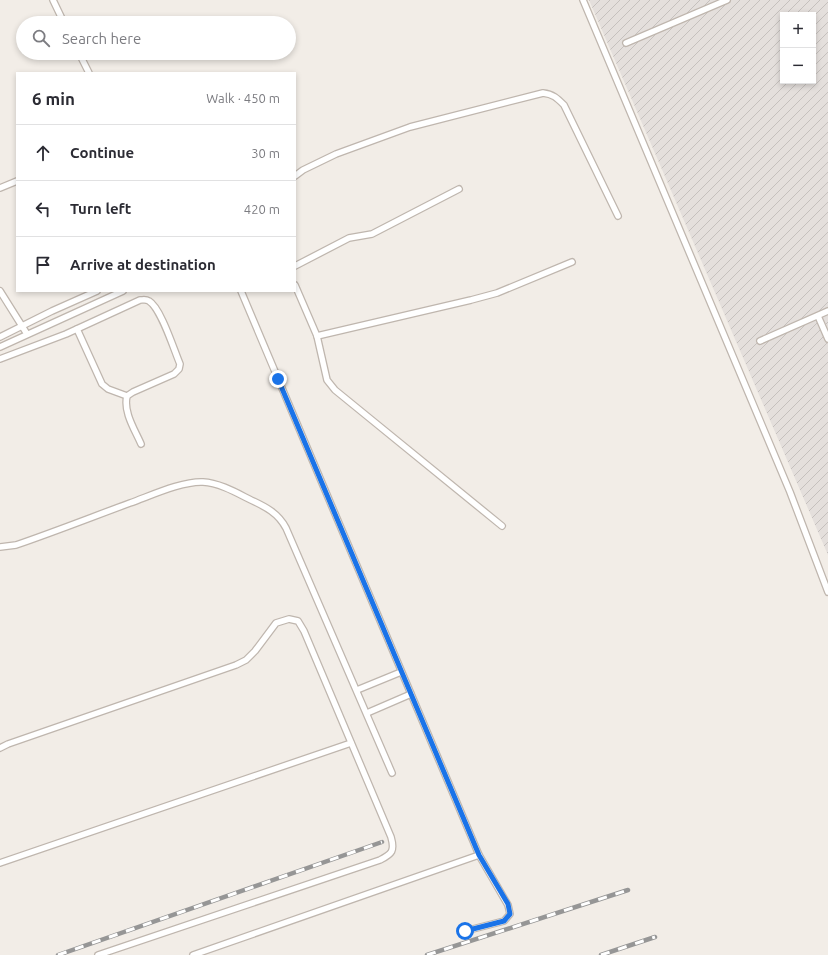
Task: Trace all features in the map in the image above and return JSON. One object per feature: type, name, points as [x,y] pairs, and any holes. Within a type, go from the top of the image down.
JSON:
[{"type":"lane","points":[[53,0],[61,16]]},
{"type":"lane","points":[[583,0],[790,492],[828,592]]},
{"type":"lane","points":[[626,44],[714,2],[727,0]]},
{"type":"lane","points":[[82,60],[88,72]]},
{"type":"lane","points":[[296,175],[303,170],[336,154],[410,127],[543,93],[551,94],[564,105],[618,216]]},
{"type":"lane","points":[[0,188],[16,181]]},
{"type":"lane","points":[[296,265],[349,238],[372,234],[458,188]]},
{"type":"lane","points":[[317,336],[497,293],[572,262]]},
{"type":"lane","points":[[296,287],[317,336],[326,380],[335,390],[502,526]]},
{"type":"lane","points":[[0,337],[95,292]]},
{"type":"lane","points":[[0,347],[121,292]]},
{"type":"lane","points":[[241,292],[479,855],[508,904],[510,914],[504,921],[465,931]]},
{"type":"lane","points":[[1,294],[27,334]]},
{"type":"lane","points":[[0,359],[77,329],[140,300],[145,299],[151,302],[161,317],[180,364],[179,369],[174,374],[127,396],[125,403],[126,410],[141,444]]},
{"type":"lane","points":[[760,341],[828,311]]},
{"type":"lane","points":[[818,316],[828,339]]},
{"type":"lane","points":[[77,329],[102,384],[108,389],[127,396]]},
{"type":"lane","points":[[0,547],[16,545],[154,494],[191,483],[203,482],[216,484],[263,506],[276,514],[286,528],[392,773]]},
{"type":"lane","points":[[0,748],[15,741],[236,665],[246,660],[255,651],[276,623],[289,619],[298,621],[304,631],[391,837],[393,845],[392,851],[388,856],[380,860],[98,955]]},
{"type":"lane","points":[[357,690],[401,672]]},
{"type":"lane","points":[[367,713],[411,694]]},
{"type":"lane","points":[[0,863],[351,743]]},
{"type":"lane","points":[[193,955],[479,855]]},
{"type":"shaded area","points":[[589,0],[828,0],[828,555]]},
{"type":"railway","points":[[58,955],[382,842]]},
{"type":"railway","points":[[427,955],[628,890]]},
{"type":"railway","points":[[601,955],[655,937]]},
{"type":"route","points":[[278,379],[479,855],[508,904],[510,914],[504,921],[465,931]]}]
